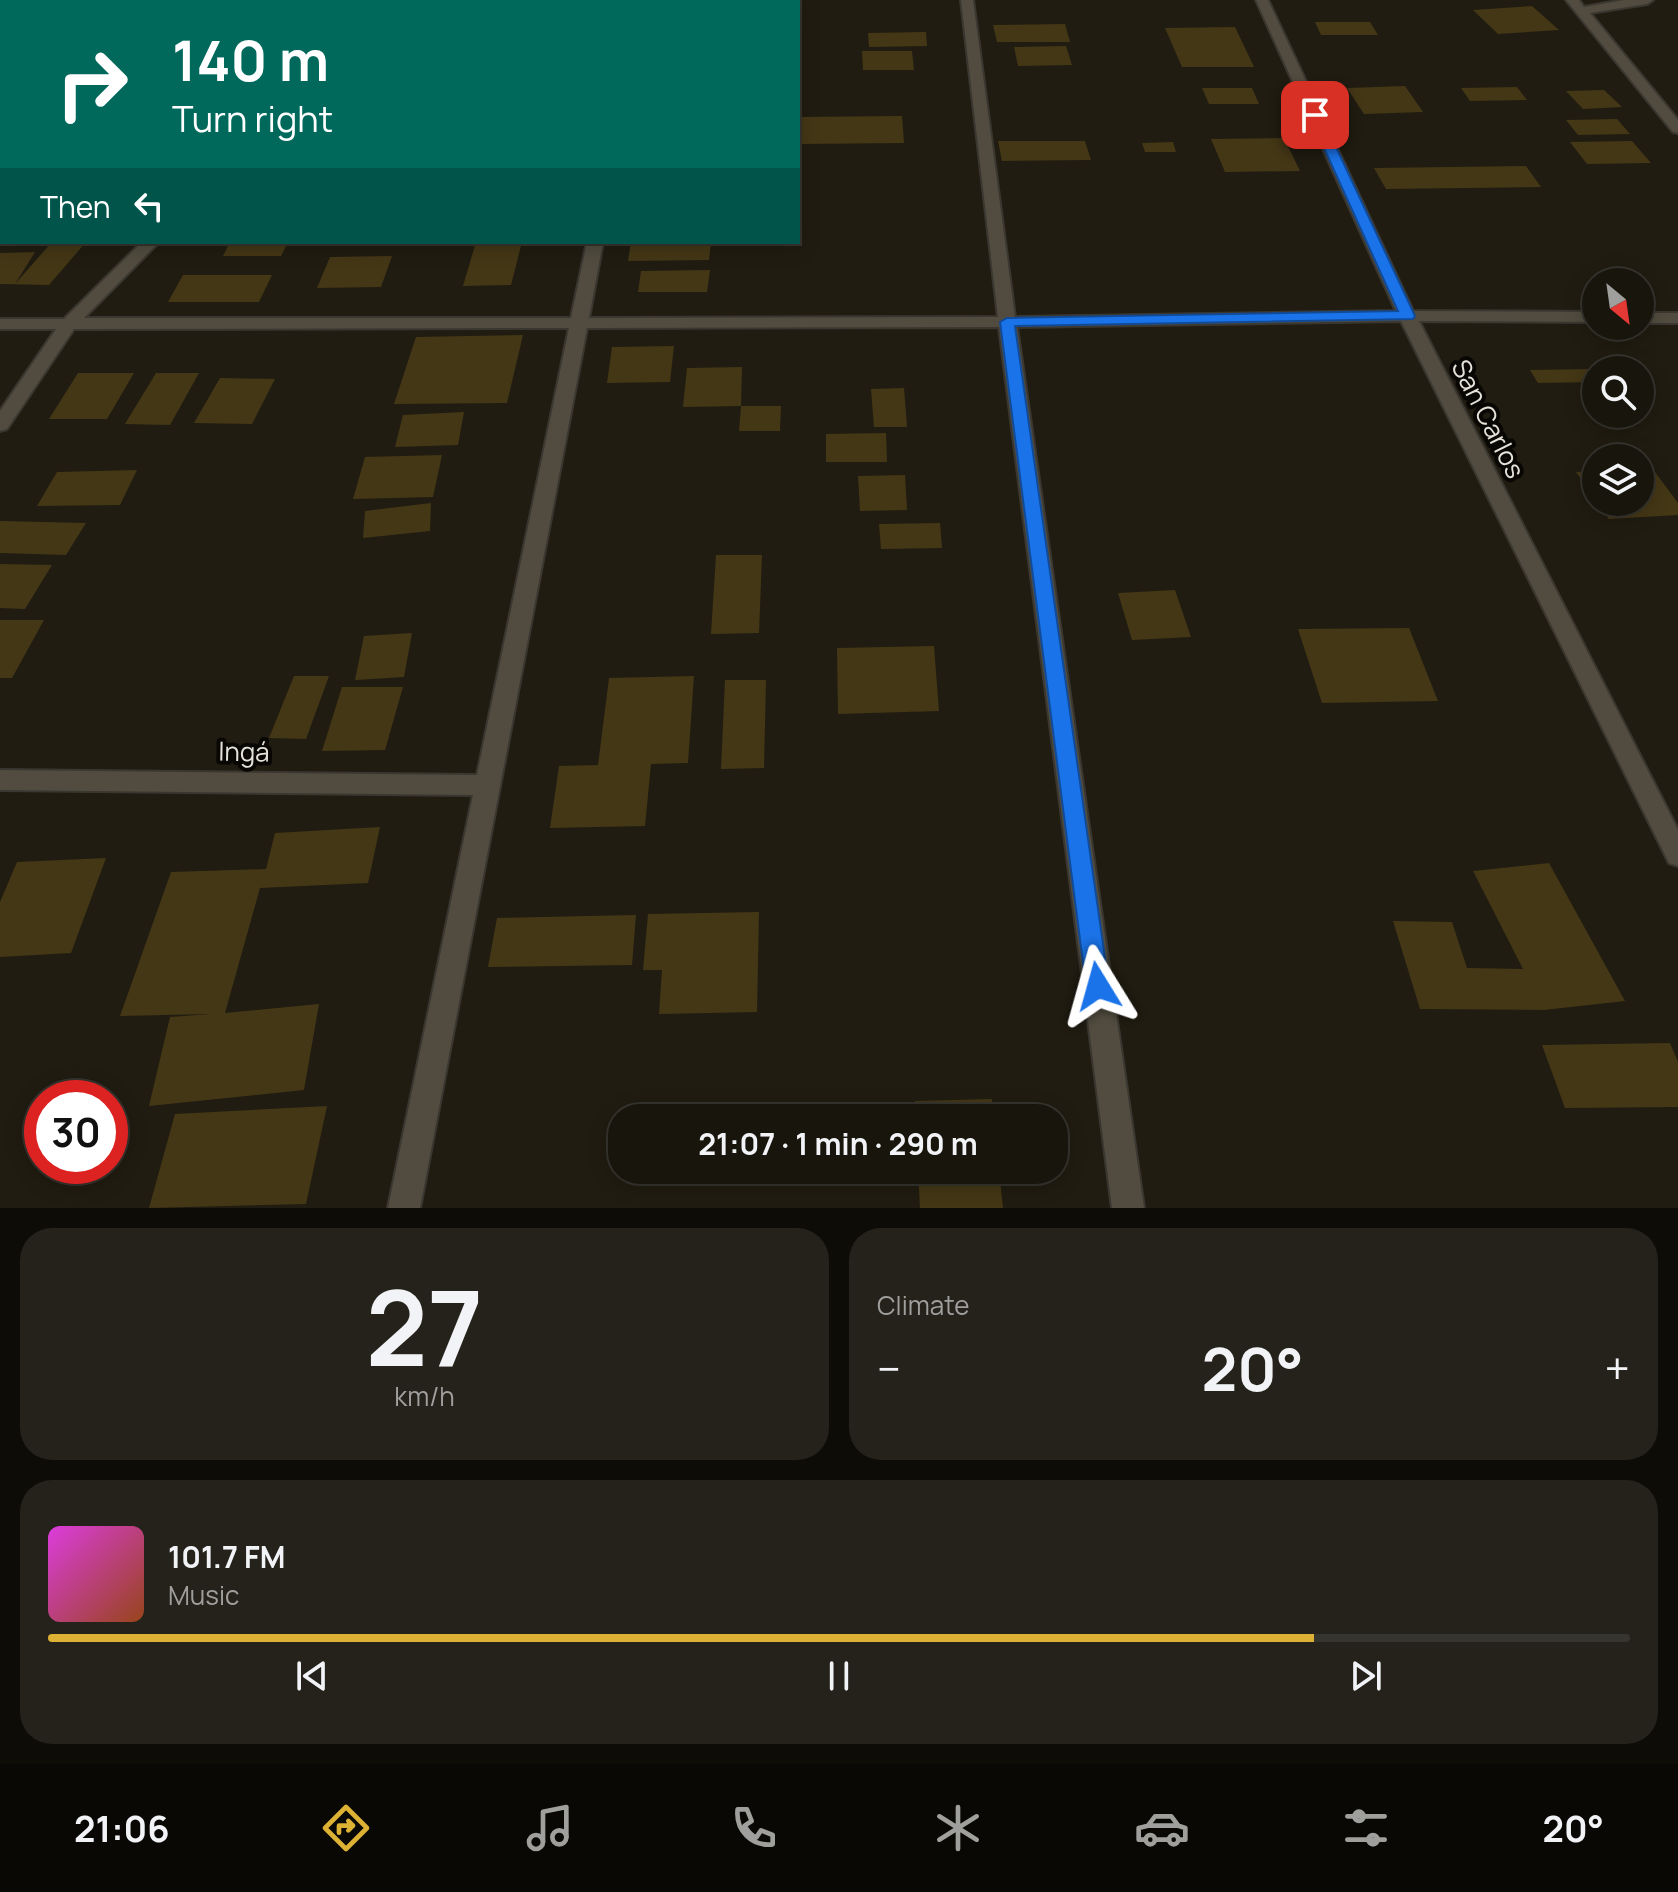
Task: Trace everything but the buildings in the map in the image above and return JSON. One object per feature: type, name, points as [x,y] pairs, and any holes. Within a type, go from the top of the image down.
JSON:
[{"type":"street","points":[[967,0],[1007,322],[1128,1208]]},
{"type":"street","name":"San Carlos","points":[[1262,0],[1407,316],[1678,855]]},
{"type":"street","points":[[1577,6],[1647,0]]},
{"type":"street","points":[[1577,6],[1678,129]]},
{"type":"street","points":[[0,425],[69,324],[149,244]]},
{"type":"street","points":[[404,1208],[595,244]]},
{"type":"street","points":[[0,324],[1007,322],[1407,316],[1582,317]]},
{"type":"street","points":[[1654,318],[1678,318]]},
{"type":"street","name":"Ingá","points":[[0,780],[488,785]]},
{"type":"route","points":[[1098,986],[1007,322],[1407,316],[1315,115]]}]
